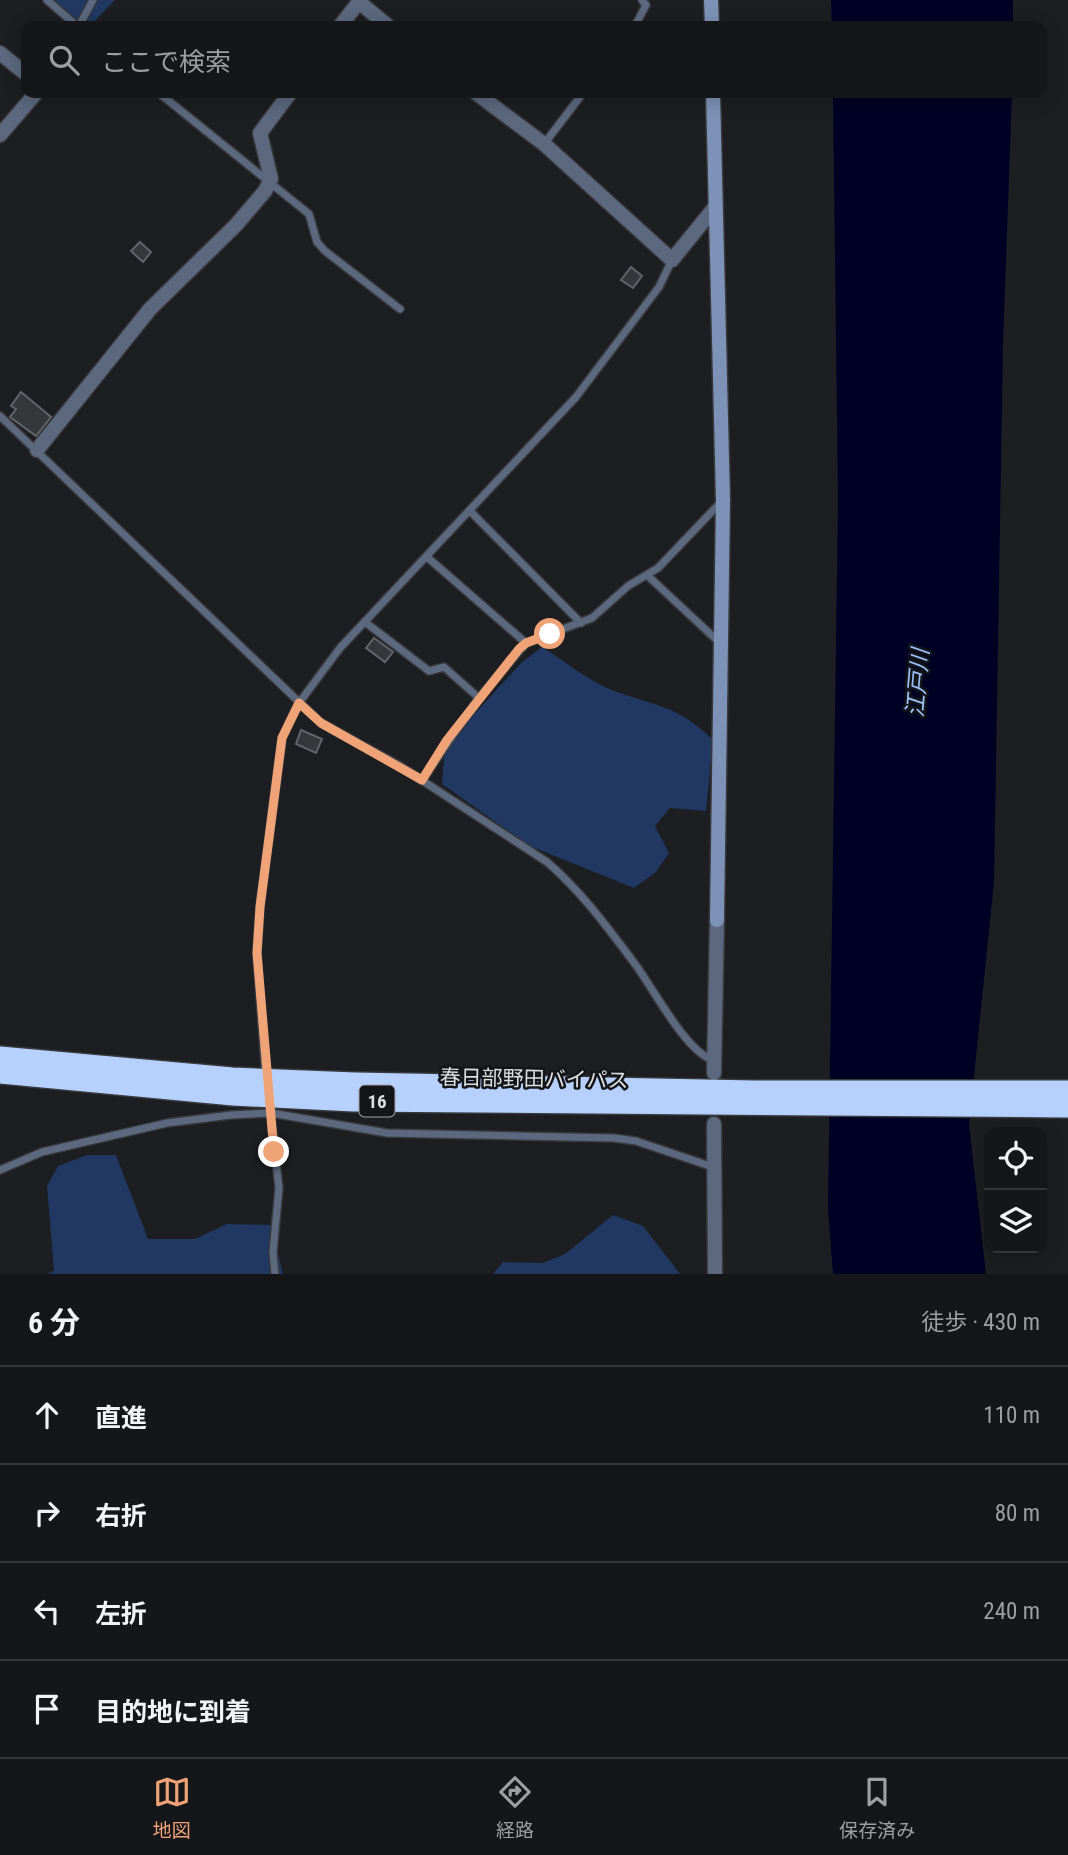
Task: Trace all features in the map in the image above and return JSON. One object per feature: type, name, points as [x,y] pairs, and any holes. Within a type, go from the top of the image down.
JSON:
[{"type":"highway","name":"春日部野田バイパス","points":[[0,1057],[269,1096]]},
{"type":"highway","name":"春日部野田バイパス","points":[[0,1073],[354,1101],[754,1099],[1068,1091]]},
{"type":"highway","name":"春日部野田バイパス","points":[[754,1099],[1068,1107]]},
{"type":"street","points":[[711,0],[712,21]]},
{"type":"street","points":[[344,21],[359,1],[382,21]]},
{"type":"street","points":[[0,53],[21,70]]},
{"type":"street","points":[[1,133],[32,98]]},
{"type":"street","points":[[37,450],[150,309],[236,225],[270,183],[260,133],[286,98]]},
{"type":"street","points":[[483,98],[544,144],[672,260],[715,207]]},
{"type":"street","points":[[713,98],[723,500],[713,1067]]},
{"type":"street","points":[[714,1124],[715,1274]]},
{"type":"lane","points":[[47,0],[72,21]]},
{"type":"lane","points":[[81,21],[93,0]]},
{"type":"lane","points":[[638,21],[646,5],[642,0]]},
{"type":"lane","points":[[165,98],[309,214],[317,242],[325,251],[400,309]]},
{"type":"lane","points":[[544,144],[579,98]]},
{"type":"lane","points":[[275,1274],[273,1252],[279,1188],[257,953],[260,907],[282,738],[299,703],[341,648],[576,397],[659,286],[672,260]]},
{"type":"lane","points":[[0,416],[321,723],[422,780],[563,876],[634,962],[694,1049],[713,1067]]},
{"type":"lane","points":[[422,780],[479,698],[526,643],[592,618],[628,586],[648,576],[723,500]]},
{"type":"lane","points":[[471,512],[582,623]]},
{"type":"lane","points":[[427,557],[526,643]]},
{"type":"lane","points":[[648,576],[720,643]]},
{"type":"lane","points":[[365,622],[429,671],[444,667],[479,698]]},
{"type":"lane","points":[[0,1170],[43,1152],[269,1096],[387,1133],[614,1138],[713,1167]]},
{"type":"shaded area","points":[[41,0],[115,0],[95,21],[76,21]]},
{"type":"shaded area","points":[[542,647],[607,688],[675,712],[713,740],[706,811],[670,808],[655,826],[669,853],[656,872],[634,888],[530,846],[442,784],[445,746],[521,663]]},
{"type":"shaded area","points":[[87,1155],[116,1155],[148,1239],[195,1239],[227,1224],[271,1225],[283,1274],[47,1274],[54,1271],[47,1186],[58,1166]]},
{"type":"shaded area","points":[[613,1215],[643,1226],[680,1274],[493,1274],[503,1262],[543,1263],[565,1254]]},
{"type":"water","points":[[831,0],[1013,0],[1013,21],[832,21]]},
{"type":"water","name":"江戸川","points":[[833,98],[1012,98],[1003,343],[994,882],[969,1125],[986,1274],[833,1274],[828,1208],[838,501]]},
{"type":"building","points":[[140,242],[151,252],[143,262],[131,251]]},
{"type":"building","points":[[631,267],[642,276],[633,288],[621,280]]},
{"type":"building","points":[[21,392],[51,417],[36,436],[10,417],[16,409],[11,406]]},
{"type":"building","points":[[374,638],[393,652],[385,662],[366,648]]},
{"type":"building","points":[[301,730],[322,739],[316,753],[296,744]]},
{"type":"route","points":[[274,1152],[264,1062],[257,953],[260,907],[282,738],[299,703],[321,723],[422,780],[447,740],[519,649],[526,643],[550,634]]}]
